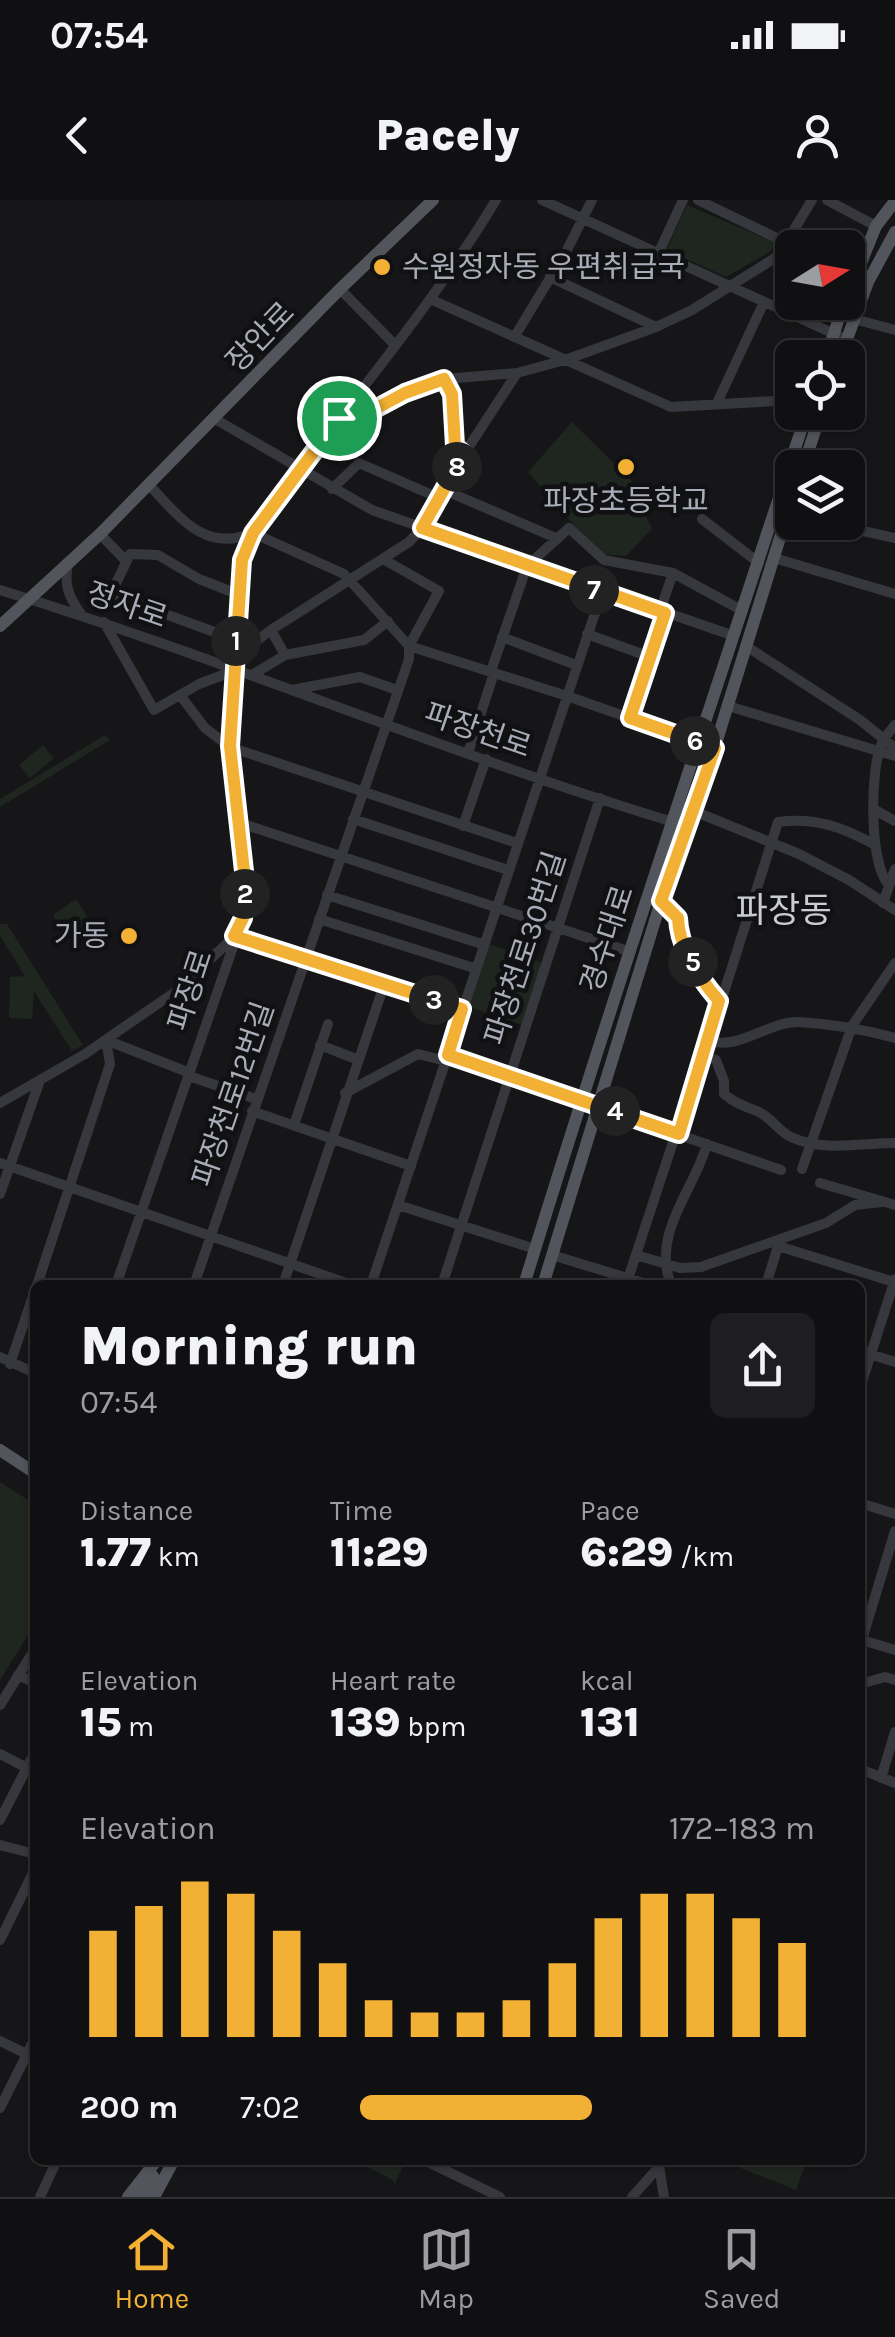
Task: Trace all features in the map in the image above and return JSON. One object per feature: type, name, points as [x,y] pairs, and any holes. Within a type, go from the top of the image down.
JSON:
[{"type":"main road","name":"장안로","points":[[4,622],[100,534],[434,200]]},
{"type":"main road","points":[[865,253],[876,226],[895,201]]},
{"type":"main road","points":[[865,286],[895,232]]},
{"type":"main road","points":[[838,340],[844,320]]},
{"type":"main road","name":"경수대로","points":[[526,1280],[628,951],[759,563],[775,532]]},
{"type":"main road","name":"경수대로","points":[[544,1280],[661,901],[690,827],[779,540]]},
{"type":"main road","points":[[0,1450],[30,1470]]},
{"type":"main road","points":[[128,2197],[162,2165]]},
{"type":"main road","points":[[142,2197],[163,2165]]},
{"type":"main road","points":[[158,2197],[172,2176],[168,2165]]},
{"type":"street","name":"파장로","points":[[118,1280],[243,918],[246,889],[230,746],[242,560],[253,533],[298,469],[430,299],[496,200]]},
{"type":"street","points":[[542,200],[840,337]]},
{"type":"street","points":[[515,336],[592,200]]},
{"type":"street","points":[[658,254],[682,200]]},
{"type":"street","points":[[698,200],[775,238]]},
{"type":"street","points":[[795,230],[812,200]]},
{"type":"street","points":[[827,200],[876,226]]},
{"type":"street","points":[[339,418],[362,416],[405,393],[444,379],[517,373],[565,360],[656,326],[732,286],[775,258]]},
{"type":"street","points":[[550,277],[656,326]]},
{"type":"street","points":[[340,290],[394,344]]},
{"type":"street","points":[[430,299],[671,407],[775,401]]},
{"type":"street","points":[[717,403],[764,302]]},
{"type":"street","points":[[865,319],[895,330]]},
{"type":"street","points":[[236,656],[270,630],[409,542],[422,528],[517,373]]},
{"type":"street","points":[[444,379],[452,394],[455,446],[464,454]]},
{"type":"street","points":[[215,419],[372,510],[734,636]]},
{"type":"street","points":[[332,489],[359,463],[556,538]]},
{"type":"street","points":[[149,485],[189,527],[203,536],[239,538],[253,533],[349,580],[409,646],[715,748]]},
{"type":"street","points":[[702,519],[759,563]]},
{"type":"street","points":[[468,752],[527,566],[568,528],[604,560],[673,573],[743,611]]},
{"type":"street","points":[[865,531],[895,538]]},
{"type":"street","points":[[100,534],[126,560]]},
{"type":"street","points":[[236,640],[111,594],[130,554],[158,556],[199,579],[240,595]]},
{"type":"street","name":"파장천로12번길","points":[[196,1280],[409,646],[439,591],[383,558]]},
{"type":"street","points":[[774,558],[895,594]]},
{"type":"street","points":[[68,563],[68,597],[82,615]]},
{"type":"street","points":[[630,718],[673,573]]},
{"type":"street","points":[[0,592],[5,598],[4,622]]},
{"type":"street","name":"정자로","points":[[0,592],[104,622],[236,670]]},
{"type":"street","points":[[372,1280],[602,592]]},
{"type":"street","points":[[104,622],[154,710],[199,684],[236,670]]},
{"type":"street","points":[[252,676],[285,655],[364,640],[388,622]]},
{"type":"street","points":[[270,630],[285,655]]},
{"type":"street","points":[[587,634],[650,657]]},
{"type":"street","points":[[502,637],[576,666]]},
{"type":"street","points":[[746,646],[895,748]]},
{"type":"street","name":"파장천로","points":[[236,670],[385,725],[690,827]]},
{"type":"street","points":[[288,691],[360,677],[397,690]]},
{"type":"street","points":[[180,695],[205,728],[230,746],[517,843]]},
{"type":"street","points":[[728,706],[895,756]]},
{"type":"street","points":[[890,885],[880,876],[873,800],[879,752],[895,725]]},
{"type":"street","points":[[463,826],[486,759]]},
{"type":"street","name":"파장천로30번길","points":[[444,1280],[600,798]]},
{"type":"street","points":[[679,805],[772,842],[849,880],[895,910]]},
{"type":"street","points":[[876,810],[895,821]]},
{"type":"street","points":[[353,818],[508,870]]},
{"type":"street","points":[[627,1280],[778,822],[798,819],[846,829],[875,845]]},
{"type":"street","points":[[237,822],[628,951]]},
{"type":"street","points":[[883,903],[895,869]]},
{"type":"street","points":[[327,895],[482,944]]},
{"type":"street","name":"경수대로","points":[[661,901],[678,918],[679,934],[704,984],[719,1001]]},
{"type":"street","points":[[319,919],[474,968]]},
{"type":"street","points":[[0,1103],[106,1040],[174,992],[234,936],[462,1009]]},
{"type":"street","points":[[802,1169],[852,1026],[895,963]]},
{"type":"street","points":[[285,1280],[384,984]]},
{"type":"street","points":[[706,1040],[720,1045],[798,1022],[852,1026],[895,1038]]},
{"type":"street","points":[[294,1125],[328,1024]]},
{"type":"street","points":[[106,1040],[189,1074],[294,1125],[411,1166]]},
{"type":"street","points":[[38,1280],[110,1064],[106,1040]]},
{"type":"street","points":[[720,1045],[716,1060],[724,1094],[739,1107],[771,1120],[788,1136],[825,1146],[895,1143]]},
{"type":"street","points":[[320,1046],[356,1059]]},
{"type":"street","points":[[344,1094],[418,1054],[447,1058],[781,1170]]},
{"type":"street","points":[[701,1055],[716,1060]]},
{"type":"street","points":[[0,1194],[5,1165],[39,1082]]},
{"type":"street","points":[[670,1280],[666,1262],[669,1230],[707,1144]]},
{"type":"street","points":[[5,1165],[337,1280]]},
{"type":"street","points":[[820,1183],[895,1206]]},
{"type":"street","points":[[636,1254],[680,1268],[701,1267],[826,1223],[855,1206],[882,1202]]},
{"type":"street","points":[[398,1206],[535,1249]]},
{"type":"street","points":[[768,1280],[778,1246],[894,1281],[866,1353],[895,1362]]},
{"type":"street","points":[[552,1255],[624,1280]]},
{"type":"street","points":[[30,1301],[5,1360],[30,1371]]},
{"type":"street","points":[[865,1505],[895,1514]]},
{"type":"street","points":[[865,1630],[895,1531]]},
{"type":"street","points":[[880,1579],[895,1584]]},
{"type":"street","points":[[865,1644],[895,1650]]},
{"type":"street","points":[[0,1705],[30,1657]]},
{"type":"street","points":[[18,1675],[30,1681]]},
{"type":"street","points":[[865,1683],[884,1677],[895,1680]]},
{"type":"street","points":[[881,1778],[895,1732]]},
{"type":"street","points":[[0,1754],[30,1770],[0,1820]]},
{"type":"street","points":[[865,1771],[895,1783]]},
{"type":"street","points":[[0,1846],[30,1853]]},
{"type":"street","points":[[0,1940],[30,1879]]},
{"type":"street","points":[[0,2041],[30,2056]]},
{"type":"street","points":[[0,2108],[30,2058]]},
{"type":"street","points":[[40,2197],[56,2165]]},
{"type":"street","points":[[434,2165],[500,2197]]},
{"type":"street","points":[[632,2197],[656,2165]]},
{"type":"street","points":[[657,2165],[664,2197]]},
{"type":"shaded area","points":[[687,205],[775,243],[771,251],[726,277],[666,250]]},
{"type":"shaded area","points":[[572,422],[642,491],[637,497],[652,529],[626,556],[599,554],[528,472]]},
{"type":"shaded area","points":[[105,735],[110,740],[0,807],[0,799]]},
{"type":"shaded area","points":[[43,745],[54,758],[30,778],[19,765]]},
{"type":"shaded area","points":[[76,899],[96,930],[73,945],[53,915]]},
{"type":"shaded area","points":[[0,924],[7,924],[83,1045],[72,1051],[34,991],[32,1019],[9,1018],[10,977],[25,976],[0,936]]},
{"type":"shaded area","points":[[488,944],[544,963],[522,1025],[467,1006]]},
{"type":"shaded area","points":[[0,1482],[30,1501],[30,1632],[0,1680]]},
{"type":"shaded area","points":[[363,2165],[404,2165],[395,2184]]},
{"type":"shaded area","points":[[733,2165],[805,2165],[796,2190]]},
{"type":"place","name":"수원정자동 우편취급국","points":[[382,267]]},
{"type":"place","name":"파장초등학교","points":[[626,467]]},
{"type":"place","name":"가동","points":[[129,936]]},
{"type":"district","name":"파장동","points":[[784,910]]},
{"type":"route","points":[[444,379],[452,394],[455,446],[464,454],[422,528],[665,613],[630,718],[715,748],[661,901],[678,918],[679,934],[704,984],[719,1001],[679,1134],[448,1055],[462,1009],[234,936],[243,918],[246,889],[230,746],[242,560],[253,533],[339,418],[362,416],[405,393],[444,379]]}]
